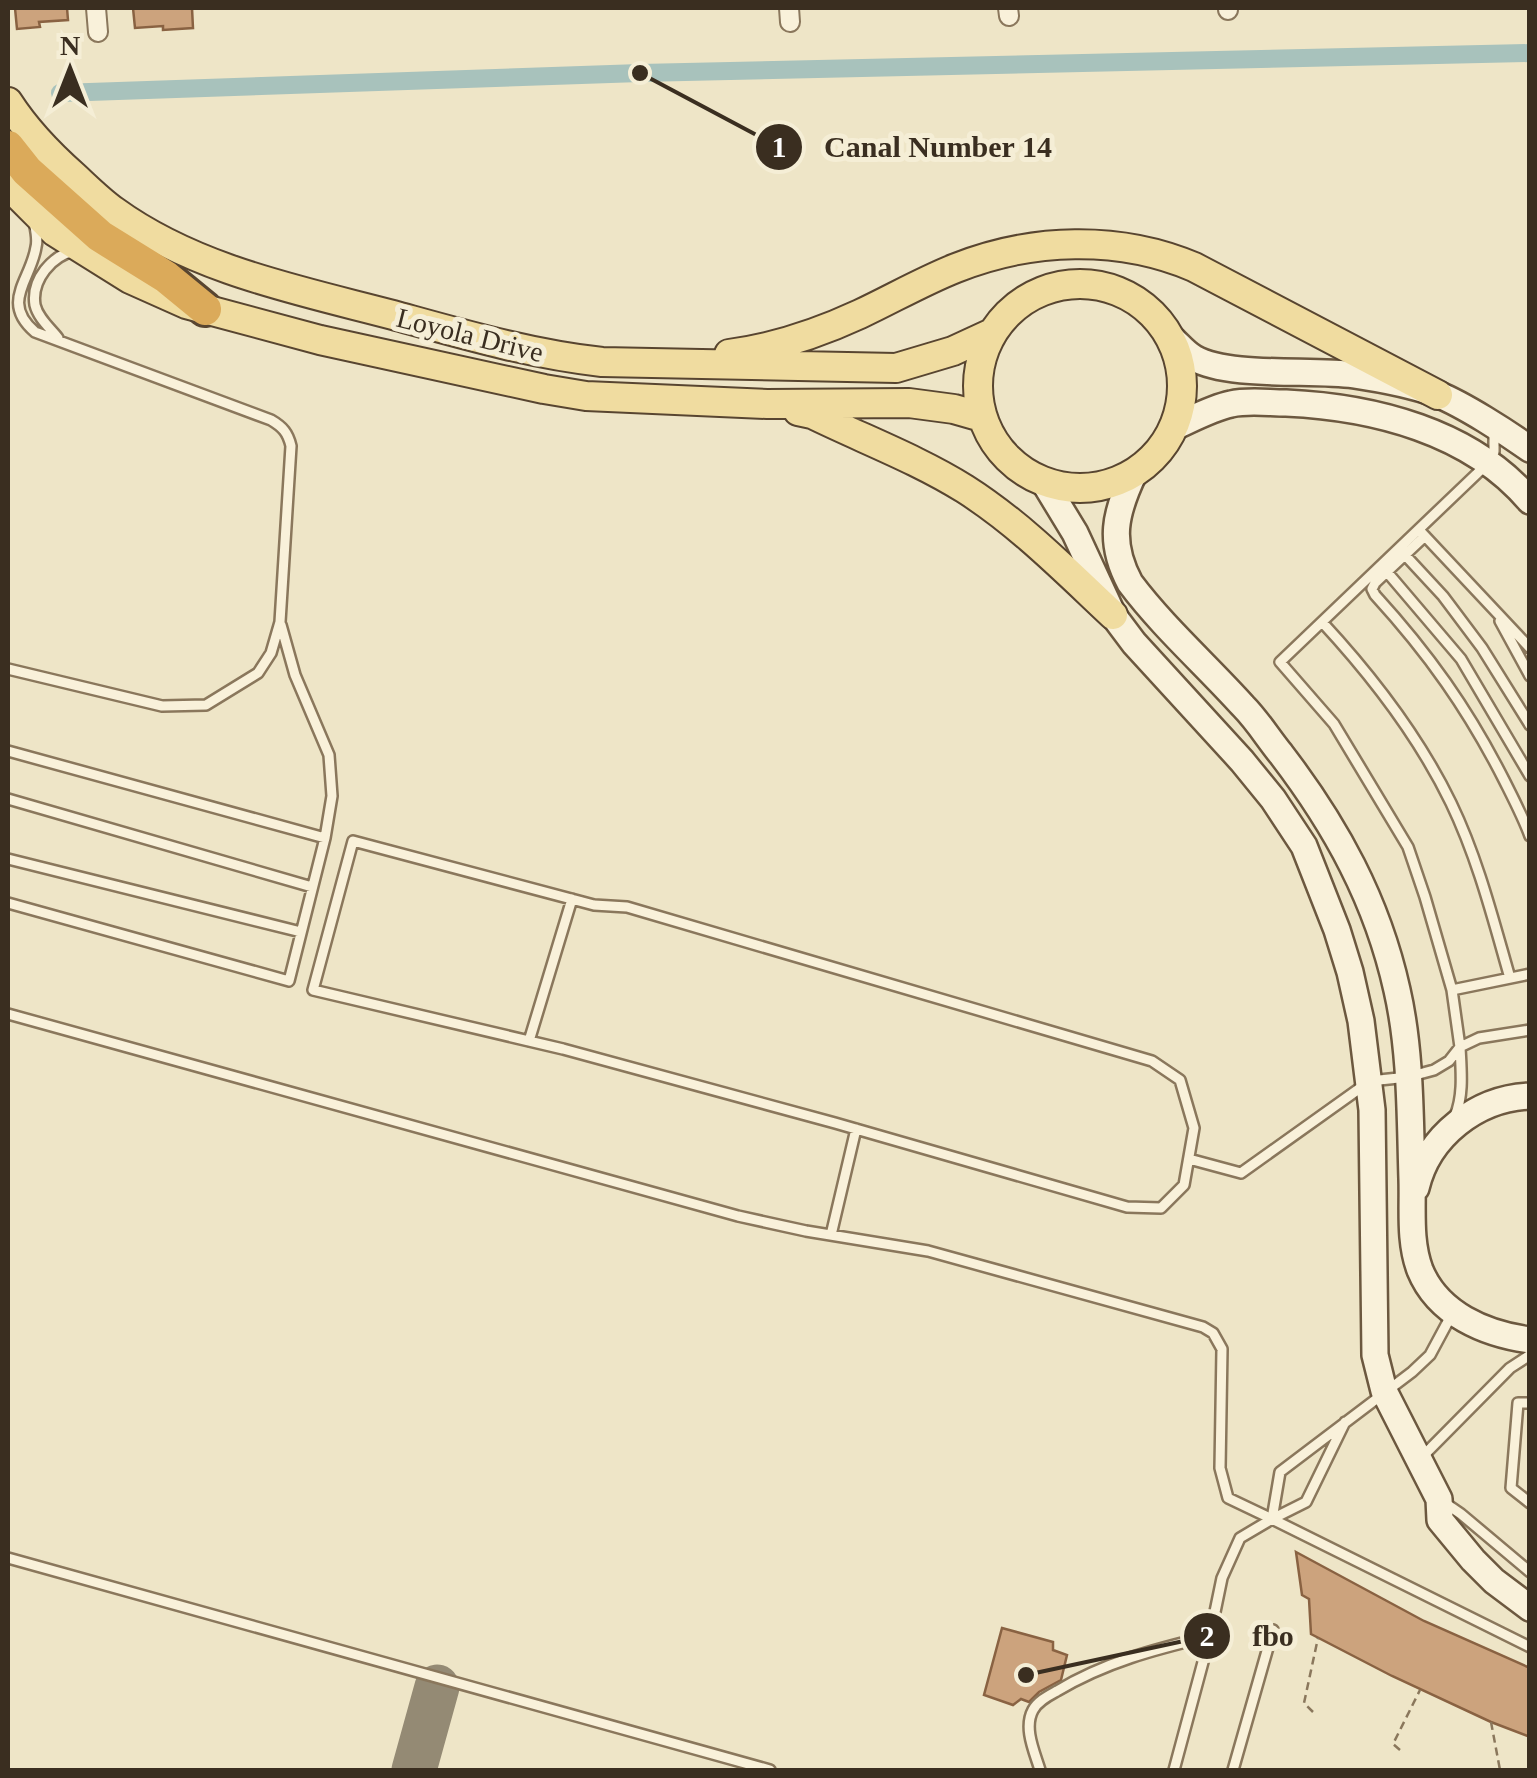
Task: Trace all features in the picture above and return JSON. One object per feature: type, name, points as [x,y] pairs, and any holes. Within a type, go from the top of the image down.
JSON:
[{"type":"highway","points":[[8,146],[27,170],[100,236],[166,278],[204,310]]},
{"type":"main road","name":"Loyola Drive","points":[[8,102],[49,154],[113,210],[156,237],[199,258],[279,285],[502,344],[563,358],[653,364],[896,368],[953,351],[992,333]]},
{"type":"main road","name":"Loyola Drive","points":[[16,194],[55,232],[130,279],[204,310],[320,340],[566,393],[767,404],[909,403],[982,417]]},
{"type":"main road","points":[[653,364],[746,352],[804,336],[857,316],[955,268],[1010,250],[1096,245],[1172,258],[1194,267],[1438,394],[1530,449]]},
{"type":"main road","points":[[1171,338],[1182,382],[1174,428],[1158,454],[1134,473],[1106,485],[1074,488],[1044,482],[1017,467],[996,445],[982,417],[977,388],[980,360],[992,333],[1012,309],[1038,292],[1067,284],[1098,285],[1128,295],[1153,313],[1192,358],[1209,364],[1356,376],[1438,394]]},
{"type":"main road","points":[[767,404],[812,414],[905,456],[964,488],[1012,522],[1113,615],[1242,761],[1304,846],[1350,972],[1370,1081],[1375,1355],[1384,1391],[1438,1499],[1440,1520],[1494,1580],[1530,1608]]},
{"type":"main road","points":[[1174,428],[1232,404],[1318,405],[1364,411],[1436,434],[1473,453],[1514,482],[1530,502]]},
{"type":"main road","points":[[1134,473],[1118,514],[1116,533],[1119,561],[1125,574],[1140,597],[1246,709],[1313,798],[1346,850],[1383,937],[1398,996],[1408,1078],[1412,1232],[1420,1270],[1429,1287],[1461,1318],[1494,1332],[1530,1340]]},
{"type":"main road","points":[[1044,482],[1075,533],[1113,615]]},
{"type":"main road","points":[[1412,1202],[1420,1173],[1432,1152],[1468,1115],[1510,1097],[1530,1096]]},
{"type":"street","points":[[96,8],[98,32]]},
{"type":"lane","points":[[8,670],[162,706],[206,705],[258,672],[271,652],[280,622],[291,446],[282,427],[271,420],[27,326],[18,294],[37,246],[34,222],[16,194]]},
{"type":"lane","points":[[60,340],[35,305],[37,286],[46,268],[61,255],[84,252]]},
{"type":"lane","points":[[1445,1136],[1458,1110],[1460,1047],[1452,990],[1426,897],[1408,847],[1334,724],[1280,662],[1422,533],[1488,464],[1494,452],[1494,426]]},
{"type":"lane","points":[[1422,533],[1372,589],[1455,694],[1499,770],[1530,836]]},
{"type":"lane","points":[[1422,533],[1530,648]]},
{"type":"lane","points":[[1405,555],[1482,648],[1530,726]]},
{"type":"lane","points":[[1387,572],[1461,659],[1530,776]]},
{"type":"lane","points":[[1496,613],[1530,676]]},
{"type":"lane","points":[[8,903],[289,981],[332,796],[329,755],[295,675],[280,622]]},
{"type":"lane","points":[[1322,622],[1352,654],[1418,744],[1452,805],[1480,878],[1510,978]]},
{"type":"lane","points":[[8,751],[324,838]]},
{"type":"lane","points":[[8,799],[312,887]]},
{"type":"lane","points":[[353,840],[594,906],[627,907],[1152,1061],[1180,1080],[1194,1128],[1184,1185],[1161,1208],[1127,1207],[528,1041],[313,990],[353,840]]},
{"type":"lane","points":[[8,859],[301,932]]},
{"type":"lane","points":[[528,1041],[572,900]]},
{"type":"lane","points":[[1452,990],[1530,974]]},
{"type":"lane","points":[[8,1014],[738,1216],[972,1261],[1203,1327],[1213,1333],[1222,1349],[1220,1468],[1228,1498],[1530,1647]]},
{"type":"lane","points":[[1189,1159],[1242,1173],[1370,1081],[1408,1078],[1442,1066],[1460,1047],[1478,1038],[1530,1030]]},
{"type":"lane","points":[[831,1236],[856,1129]]},
{"type":"lane","points":[[1272,1519],[1280,1472],[1412,1372],[1430,1354],[1453,1311]]},
{"type":"lane","points":[[1418,1460],[1510,1368],[1530,1355]]},
{"type":"lane","points":[[1530,1403],[1518,1402],[1511,1488],[1530,1503]]},
{"type":"lane","points":[[1174,1770],[1222,1578],[1240,1538],[1306,1502],[1346,1420]]},
{"type":"lane","points":[[1438,1499],[1462,1514],[1530,1572]]},
{"type":"lane","points":[[8,1558],[770,1770]]},
{"type":"lane","points":[[1233,1770],[1273,1630]]},
{"type":"lane","points":[[1040,1770],[1031,1739],[1031,1714],[1036,1705],[1062,1687],[1130,1656],[1210,1636]]},
{"type":"path","points":[[1313,1712],[1304,1703],[1318,1638]]},
{"type":"path","points":[[1400,1750],[1393,1744],[1420,1690]]},
{"type":"path","points":[[1492,1722],[1500,1770]]},
{"type":"building","points":[[15,8],[67,8],[68,20],[39,22],[40,27],[17,29]]},
{"type":"building","points":[[133,8],[192,8],[193,28],[135,28]]},
{"type":"building","points":[[1296,1552],[1424,1621],[1530,1668],[1530,1737],[1392,1676],[1311,1634],[1309,1599],[1302,1595]]},
{"type":"building","points":[[1002,1628],[1053,1642],[1053,1650],[1067,1655],[1061,1680],[1029,1702],[1021,1699],[1013,1705],[984,1695]]},
{"type":"waterway","points":[[60,93],[640,73],[1530,53]]},
{"type":"taxiway","points":[[414,1770],[437,1687]]},
{"type":"place","name":"Canal Number 14","points":[[640,73]]},
{"type":"place","name":"fbo","points":[[1026,1675]]}]
